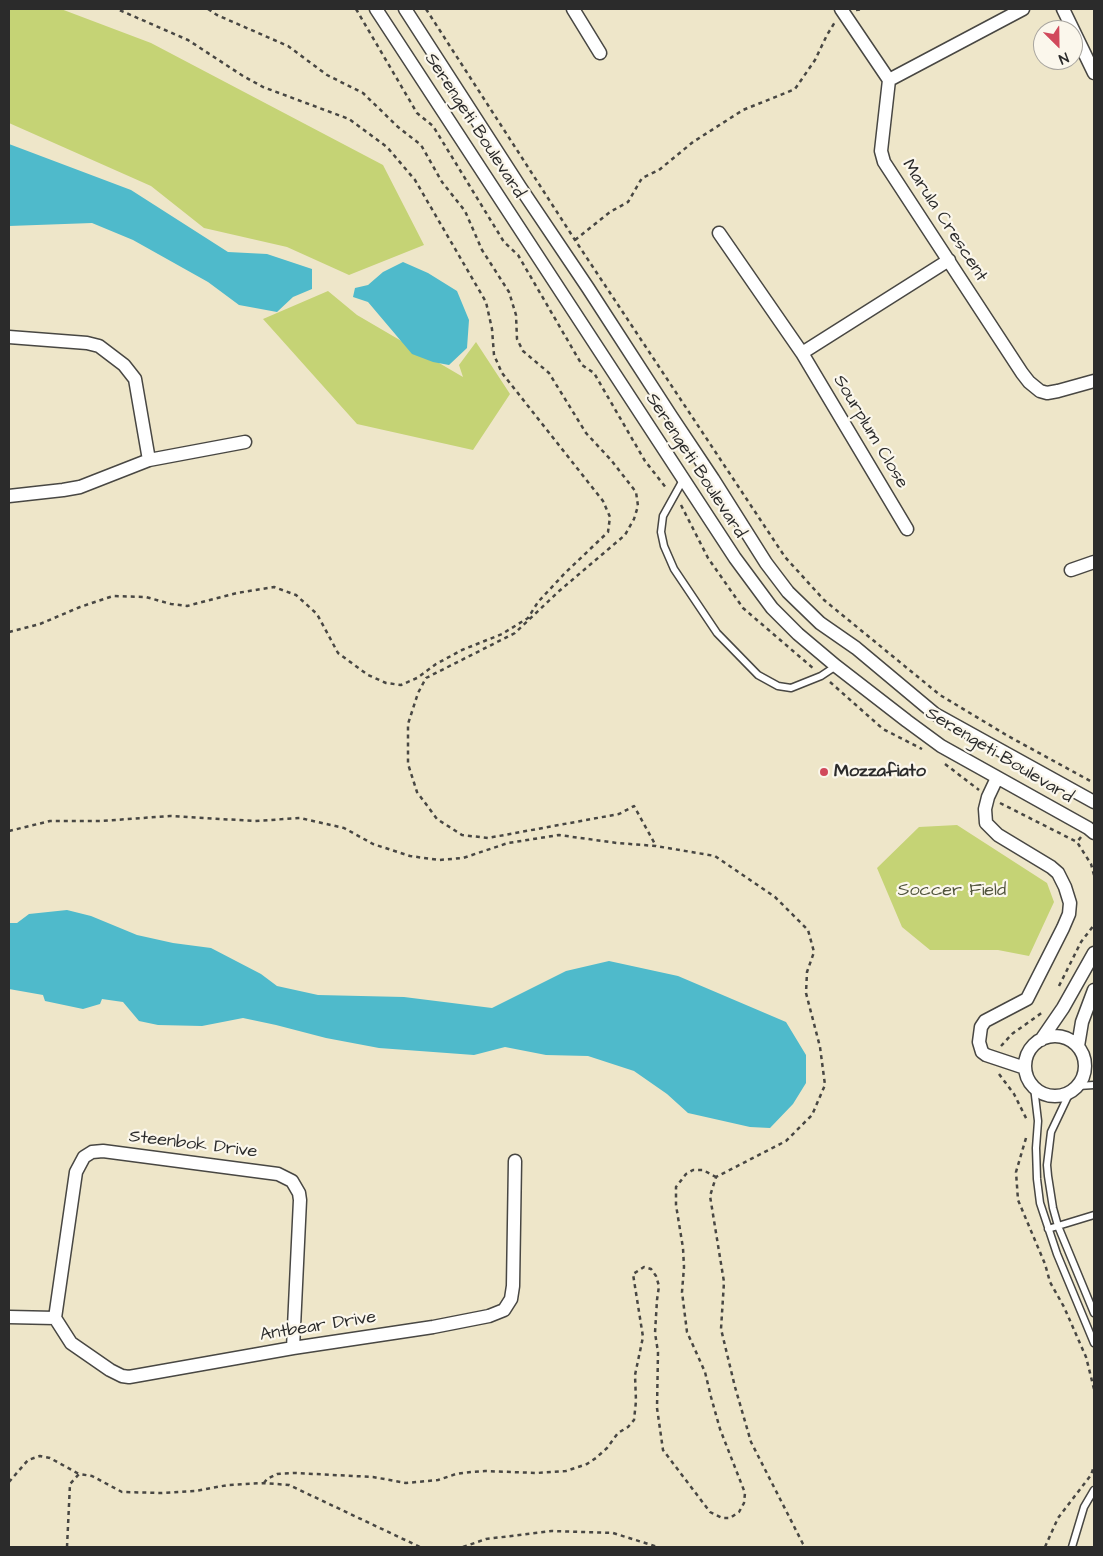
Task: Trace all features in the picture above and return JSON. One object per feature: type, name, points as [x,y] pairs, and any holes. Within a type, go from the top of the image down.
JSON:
[{"type":"street","name":"Serengeti Boulevard","points":[[376,9],[734,558],[772,608],[798,634],[836,666],[941,746],[1091,831]]},
{"type":"street","name":"Serengeti Boulevard","points":[[406,9],[766,563],[788,592],[820,623],[856,648],[935,714],[1094,802]]},
{"type":"street","points":[[573,9],[600,53]]},
{"type":"street","points":[[842,10],[889,80],[1022,9]]},
{"type":"street","points":[[1063,9],[1094,73]]},
{"type":"street","name":"Marula Crescent","points":[[889,80],[882,130],[881,151],[883,158],[1029,382],[1040,391],[1047,393],[1094,381]]},
{"type":"street","name":"Sourplum Close","points":[[719,233],[802,354],[907,529]]},
{"type":"street","points":[[802,354],[949,260]]},
{"type":"street","points":[[9,336],[87,343],[99,346],[124,365],[134,379],[149,460]]},
{"type":"street","points":[[9,496],[80,487],[149,460],[245,442]]},
{"type":"street","points":[[1071,570],[1094,562]]},
{"type":"street","points":[[998,778],[988,797],[985,809],[986,823],[998,835],[1051,866],[1058,873],[1070,903],[1069,914],[1063,928],[1027,999],[985,1021],[981,1028],[979,1042],[982,1052],[1025,1068]]},
{"type":"street","points":[[1040,1040],[1058,1036],[1068,1038],[1078,1046],[1085,1060],[1085,1069],[1083,1078],[1074,1089],[1061,1095],[1043,1093],[1034,1087],[1028,1078],[1025,1068],[1026,1058],[1063,1008],[1094,953]]},
{"type":"street","points":[[1078,1046],[1082,1022],[1094,990]]},
{"type":"street","name":"Steenbok Drive","points":[[55,1318],[76,1172],[84,1157],[92,1152],[103,1151],[278,1174],[292,1181],[299,1193],[300,1200],[293,1348]]},
{"type":"street","name":"Antbear Drive","points":[[55,1318],[71,1343],[110,1370],[122,1376],[129,1376],[293,1348],[433,1327],[489,1316],[504,1310],[512,1300],[515,1161]]},
{"type":"street","points":[[9,1317],[55,1318]]},
{"type":"lane","points":[[683,479],[663,516],[661,532],[664,546],[674,569],[717,633],[758,675],[778,686],[791,688],[822,676],[836,666]]},
{"type":"lane","points":[[1094,1085],[1074,1089],[1055,1122],[1050,1138],[1047,1165],[1053,1208],[1058,1226],[1094,1313]]},
{"type":"lane","points":[[1034,1087],[1038,1121],[1037,1178],[1040,1203],[1057,1254],[1094,1343]]},
{"type":"lane","points":[[1048,1228],[1094,1215]]},
{"type":"lane","points":[[1072,1547],[1084,1507],[1094,1490]]},
{"type":"path","points":[[9,632],[40,624],[113,596],[146,597],[187,606],[237,593],[274,587],[296,595],[317,614],[338,653],[368,675],[386,683],[401,685],[417,678],[436,664],[462,650],[502,634],[528,618],[538,602],[565,572],[608,532],[610,517],[603,501],[502,373],[494,356],[492,329],[486,302],[415,180],[387,146],[349,119],[263,86],[243,76],[188,40],[117,9]]},
{"type":"path","points":[[208,9],[217,15],[288,46],[327,75],[363,93],[398,127],[421,145],[442,182],[464,211],[482,250],[509,292],[516,315],[517,339],[523,351],[549,373],[586,433],[611,460],[636,492],[638,506],[634,519],[625,535],[558,592],[515,633],[426,678],[418,693],[408,724],[408,764],[417,792],[437,819],[462,835],[488,838],[619,814],[634,806],[656,846]]},
{"type":"path","points":[[426,9],[575,240],[786,558],[824,600],[940,694],[1008,736],[1094,783]]},
{"type":"path","points":[[563,252],[610,212],[628,202],[642,178],[659,170],[693,142],[743,110],[795,89],[815,60],[842,10],[863,9]]},
{"type":"path","points":[[9,831],[50,821],[102,821],[170,816],[255,821],[300,818],[344,828],[374,844],[410,856],[439,860],[463,858],[508,843],[560,834],[656,846],[715,856],[775,897],[808,930],[814,952],[807,972],[806,993],[820,1047],[824,1086],[812,1116],[786,1141],[716,1177],[710,1196],[724,1282],[721,1329],[735,1387],[751,1442],[806,1547]]},
{"type":"path","points":[[1091,831],[1078,842],[1091,864],[1094,875]]},
{"type":"path","points":[[999,1059],[1001,1045],[1012,1034],[1044,1011]]},
{"type":"path","points":[[264,1483],[267,1479],[277,1474],[295,1472],[373,1477],[406,1483],[438,1480],[456,1474],[471,1472],[537,1473],[566,1471],[587,1464],[607,1448],[618,1433],[628,1428],[634,1420],[636,1401],[634,1375],[642,1337],[633,1274],[644,1266],[651,1269],[656,1276],[659,1286],[655,1334],[658,1352],[657,1408],[663,1450],[710,1512],[722,1518],[730,1518],[739,1512],[744,1503],[745,1493],[720,1429],[705,1372],[687,1332],[683,1309],[684,1267],[676,1206],[676,1187],[686,1174],[692,1170],[703,1170],[716,1177]]},
{"type":"path","points":[[9,1482],[28,1460],[40,1456],[50,1458],[79,1474],[92,1476],[122,1492],[161,1493],[264,1483],[288,1485],[420,1547]]},
{"type":"path","points":[[1045,1547],[1058,1518],[1091,1475],[1094,1466]]},
{"type":"path","points":[[67,1547],[70,1484],[79,1474]]},
{"type":"path","points":[[463,1547],[486,1539],[552,1531],[613,1533],[658,1547]]},
{"type":"green space","points":[[9,9],[61,9],[151,43],[383,165],[424,245],[349,275],[287,247],[204,228],[151,186],[9,123]]},
{"type":"green space","points":[[328,291],[357,315],[463,377],[459,365],[476,342],[510,394],[473,450],[357,424],[263,319]]},
{"type":"green space","name":"Soccer Field","points":[[957,825],[1047,883],[1054,902],[1029,956],[998,950],[930,950],[902,927],[877,868],[919,827]]},
{"type":"water","points":[[9,144],[131,190],[228,252],[267,254],[312,269],[312,289],[293,297],[277,312],[239,305],[208,282],[133,240],[92,223],[9,226]]},
{"type":"water","points":[[403,262],[428,273],[457,291],[469,320],[467,348],[449,365],[433,362],[412,354],[368,302],[353,297],[355,288],[368,285],[383,272]]},
{"type":"water","points":[[67,910],[91,916],[137,935],[173,943],[211,948],[261,974],[277,986],[318,995],[404,997],[492,1008],[566,971],[609,961],[678,976],[786,1022],[806,1055],[806,1083],[793,1104],[770,1128],[750,1127],[688,1113],[667,1094],[634,1071],[588,1056],[546,1055],[505,1047],[474,1055],[379,1048],[326,1038],[243,1018],[202,1026],[158,1025],[139,1021],[123,1002],[102,999],[100,1004],[83,1009],[45,1001],[43,995],[9,989],[9,923],[17,923],[29,914]]},
{"type":"place","name":"Mozzafiato","points":[[824,772]]}]
